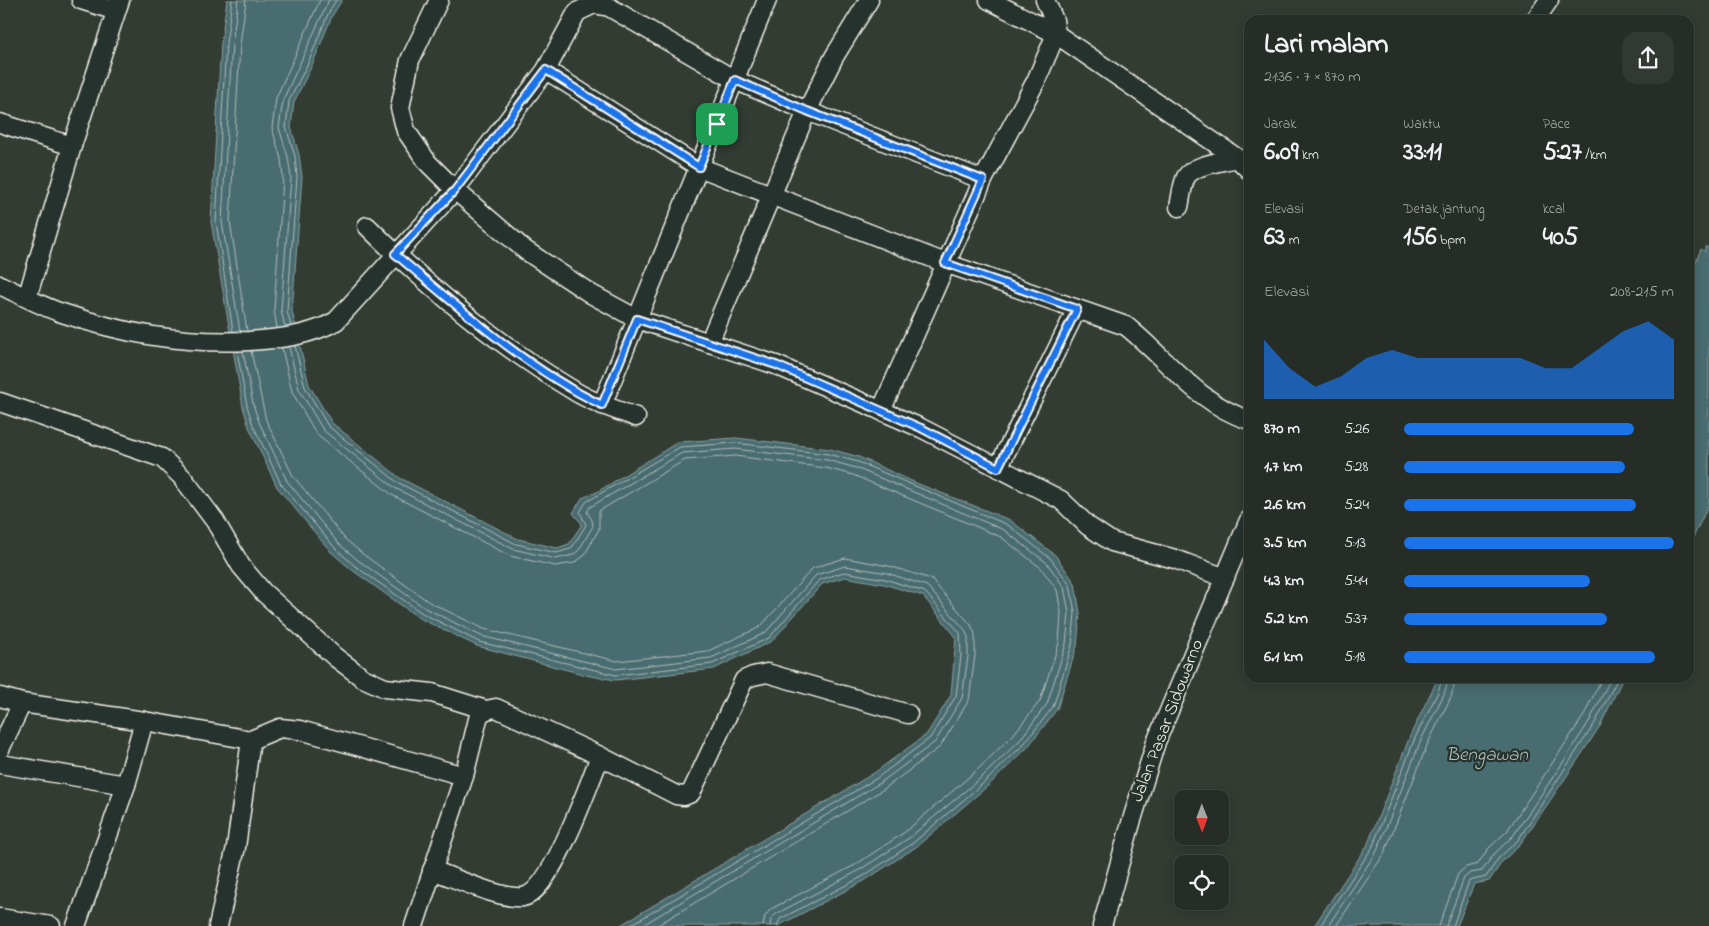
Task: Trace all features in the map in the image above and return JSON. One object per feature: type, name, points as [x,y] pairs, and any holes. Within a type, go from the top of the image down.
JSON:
[{"type":"street","points":[[27,298],[72,146],[118,6],[81,0]]},
{"type":"street","points":[[439,0],[410,60],[400,108],[406,131],[428,163],[455,190],[525,250],[591,294],[637,319],[776,365],[921,428],[1061,500],[1088,526],[1112,542],[1175,559],[1225,578]]},
{"type":"street","points":[[602,405],[767,0]]},
{"type":"street","points":[[709,343],[807,111],[834,57],[869,0]]},
{"type":"street","points":[[989,0],[1056,34],[1243,164]]},
{"type":"street","points":[[881,411],[983,180],[1036,81],[1056,34],[1054,20],[1045,0]]},
{"type":"street","points":[[1539,15],[1548,0]]},
{"type":"street","points":[[0,286],[57,312],[138,335],[183,341],[221,342],[276,339],[319,331],[336,321],[455,190],[546,70],[577,12],[594,4],[609,7],[735,80],[807,111],[983,180]]},
{"type":"street","points":[[546,70],[699,167],[945,263],[1126,326],[1142,339],[1187,384],[1244,417]]},
{"type":"street","points":[[0,123],[72,146]]},
{"type":"street","points":[[1179,208],[1185,179],[1189,173],[1197,168],[1243,164]]},
{"type":"street","points":[[367,226],[395,254],[479,325],[577,393],[602,405],[636,417]]},
{"type":"street","points":[[998,468],[1077,309]]},
{"type":"street","points":[[0,402],[162,458],[182,478],[215,522],[241,566],[263,592],[336,657],[363,678],[385,688],[432,693],[486,710]]},
{"type":"street","name":"Jalan Pasar Sidowarno","points":[[1102,926],[1130,823],[1156,742],[1244,532]]},
{"type":"street","points":[[414,926],[464,776],[479,715],[486,710],[496,708],[600,756],[676,795],[684,796],[691,793],[744,680],[753,676],[767,673],[908,714]]},
{"type":"street","points":[[0,697],[22,703],[144,721],[251,740],[280,728],[300,730],[464,776]]},
{"type":"street","points":[[0,749],[22,703]]},
{"type":"street","points":[[76,926],[126,785],[144,721]]},
{"type":"street","points":[[218,926],[236,848],[251,740]]},
{"type":"street","points":[[432,870],[506,896],[524,897],[538,888],[557,859],[600,756]]},
{"type":"street","points":[[0,764],[126,785]]},
{"type":"street","points":[[0,918],[51,926]]},
{"type":"water","points":[[227,0],[342,0],[332,16],[312,65],[294,102],[291,127],[299,155],[302,177],[292,311],[309,385],[332,423],[400,478],[518,539],[557,548],[569,544],[582,524],[573,513],[582,498],[597,492],[678,442],[736,438],[830,449],[859,457],[916,483],[1010,520],[1055,555],[1075,583],[1080,613],[1077,646],[1057,709],[1027,748],[990,784],[916,847],[864,881],[778,926],[619,926],[874,773],[927,734],[951,695],[956,637],[923,596],[884,584],[845,577],[822,584],[772,641],[714,669],[616,680],[590,676],[477,646],[419,618],[352,570],[331,552],[277,487],[249,427],[243,407],[211,222],[221,43]]},
{"type":"water","points":[[1705,247],[1709,247],[1709,504],[1694,536],[1694,266],[1701,249],[1705,252]]},
{"type":"water","name":"Bengawan","points":[[1436,683],[1621,683],[1600,726],[1521,843],[1502,862],[1489,881],[1474,884],[1457,926],[1314,926],[1367,846],[1410,736]]},
{"type":"route","points":[[546,70],[699,167],[717,124],[735,80],[807,111],[983,180],[945,263],[1077,309],[998,468],[921,428],[776,365],[637,319],[602,405],[577,393],[479,325],[395,254],[455,190],[526,99],[546,70]]}]
